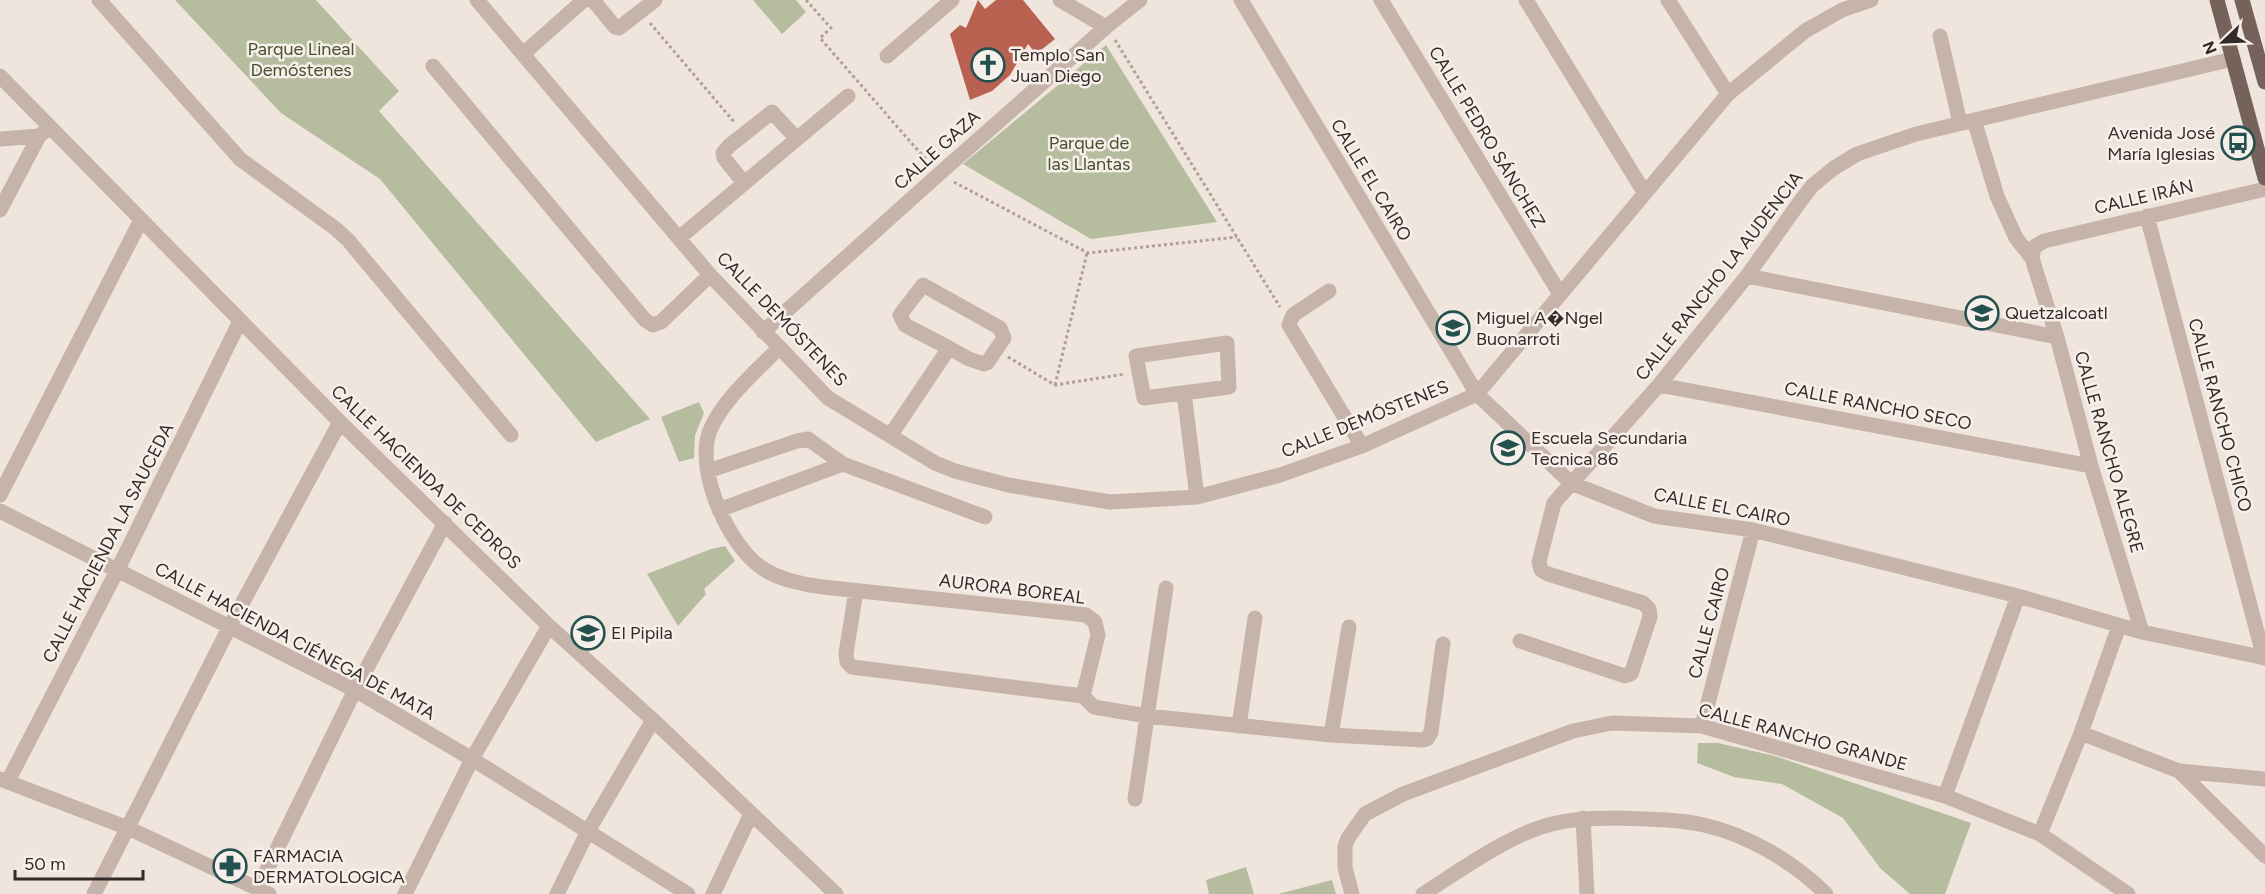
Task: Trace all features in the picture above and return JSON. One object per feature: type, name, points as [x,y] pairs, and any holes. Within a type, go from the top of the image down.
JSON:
[{"type":"main road","points":[[2217,0],[2265,178]]},
{"type":"main road","points":[[2242,0],[2262,60],[2265,82]]},
{"type":"street","points":[[99,0],[240,159],[348,240],[511,435]]},
{"type":"street","name":"CALLE DEMÓSTENES","points":[[477,0],[710,275],[828,398],[935,463],[955,471],[1008,485],[1110,502],[1197,497],[1280,475],[1362,446],[1477,393],[1728,94],[1805,31],[1842,10],[1871,0]]},
{"type":"street","points":[[523,54],[584,0]]},
{"type":"street","points":[[593,0],[615,27],[619,28],[656,0]]},
{"type":"street","points":[[887,56],[952,0]]},
{"type":"street","points":[[1060,0],[1106,27]]},
{"type":"street","name":"CALLE GAZA","points":[[763,332],[939,174],[1106,27],[1140,0]]},
{"type":"street","name":"CALLE EL CAIRO","points":[[1241,0],[1477,393],[1571,483],[1654,516],[1752,530],[2018,596],[2142,632],[2265,658]]},
{"type":"street","name":"CALLE PEDRO SÁNCHEZ","points":[[1381,0],[1560,294]]},
{"type":"street","points":[[1526,0],[1644,192]]},
{"type":"street","points":[[1668,0],[1728,94]]},
{"type":"street","name":"CALLE RANCHO ALEGRE","points":[[1940,36],[1967,122],[1997,196],[2016,238],[2033,252],[2091,466],[2142,632]]},
{"type":"street","name":"CALLE RANCHO LA AUDENCIA","points":[[1520,641],[1624,676],[1628,676],[1632,671],[1650,617],[1649,609],[1643,603],[1541,570],[1539,562],[1554,503],[1659,385],[1747,276],[1812,186],[1834,168],[1857,154],[1887,142],[2234,59]]},
{"type":"street","points":[[433,66],[645,320],[653,325],[661,322],[710,275]]},
{"type":"street","name":"CALLE HACIENDA DE CEDROS","points":[[0,76],[44,131],[141,220],[340,422],[549,626],[653,720],[836,894]]},
{"type":"street","points":[[679,238],[848,96]]},
{"type":"street","points":[[744,183],[726,162],[723,153],[744,134],[772,112],[797,139]]},
{"type":"street","points":[[0,139],[44,131]]},
{"type":"street","points":[[0,210],[44,131]]},
{"type":"street","name":"CALLE IRÁN","points":[[2033,252],[2044,241],[2265,189]]},
{"type":"street","name":"CALLE RANCHO CHICO","points":[[2147,216],[2265,658]]},
{"type":"street","points":[[0,495],[141,220]]},
{"type":"street","points":[[1747,276],[2057,337]]},
{"type":"street","points":[[923,285],[1000,328],[1004,338],[996,350],[987,363],[982,364],[905,326],[900,315],[923,285]]},
{"type":"street","points":[[1329,291],[1293,315],[1289,321],[1291,329],[1362,446]]},
{"type":"street","name":"CALLE HACIENDA LA SAUCEDA","points":[[4,780],[118,569],[240,321]]},
{"type":"street","points":[[1227,344],[1229,387],[1144,398],[1139,372],[1136,356],[1227,344]]},
{"type":"street","name":"AURORA BOREAL","points":[[779,348],[742,386],[715,422],[708,442],[708,471],[719,510],[739,545],[765,570],[812,586],[1086,615],[1095,622],[1098,635],[1083,696]]},
{"type":"street","points":[[890,436],[949,348]]},
{"type":"street","name":"CALLE RANCHO SECO","points":[[1659,385],[2091,466]]},
{"type":"street","points":[[1184,393],[1197,497]]},
{"type":"street","points":[[94,894],[230,626],[340,422]]},
{"type":"street","points":[[708,471],[802,440],[813,441],[843,464],[985,517]]},
{"type":"street","points":[[719,510],[843,464]]},
{"type":"street","name":"CALLE HACIENDA CIÉNEGA DE MATA","points":[[0,511],[355,690],[472,759],[688,894]]},
{"type":"street","points":[[4,780],[128,828],[263,891],[355,690],[444,523]]},
{"type":"street","name":"CALLE CAIRO","points":[[1702,726],[1752,530]]},
{"type":"street","points":[[1135,799],[1166,588]]},
{"type":"street","points":[[856,591],[846,653],[847,662],[852,668],[1083,696],[1094,707],[1148,716],[1331,735],[1427,739],[1431,732],[1443,644]]},
{"type":"street","points":[[1945,796],[2018,596]]},
{"type":"street","points":[[1239,726],[1256,618]]},
{"type":"street","points":[[405,894],[472,759],[549,626]]},
{"type":"street","points":[[2040,834],[2081,733],[2119,626]]},
{"type":"street","points":[[1331,735],[1349,627]]},
{"type":"street","points":[[557,894],[588,831],[653,720]]},
{"type":"street","name":"CALLE RANCHO GRANDE","points":[[1352,894],[1345,868],[1345,846],[1347,838],[1365,814],[1403,794],[1573,731],[1612,723],[1702,726],[1945,796],[2040,834],[2128,894]]},
{"type":"street","points":[[2081,733],[2179,771],[2265,779]]},
{"type":"street","points":[[2179,771],[2265,856]]},
{"type":"street","points":[[713,894],[751,813]]},
{"type":"street","points":[[1423,894],[1532,830],[1583,818],[1663,819],[1705,825],[1746,839],[1778,857],[1807,877],[1826,894]]},
{"type":"street","points":[[1583,818],[1587,894]]},
{"type":"path","points":[[806,0],[831,28],[820,38],[939,174],[1088,253],[1237,237]]},
{"type":"path","points":[[640,12],[744,134]]},
{"type":"path","points":[[1106,27],[1289,321]]},
{"type":"path","points":[[1055,385],[1088,253]]},
{"type":"path","points":[[996,350],[1055,385],[1139,372]]},
{"type":"green space","name":"Parque Lineal Demóstenes","points":[[175,0],[316,0],[399,91],[379,111],[650,419],[596,442],[380,179],[281,113]]},
{"type":"green space","points":[[753,0],[796,0],[806,12],[782,34]]},
{"type":"green space","name":"Parque de las Llantas","points":[[1106,45],[1217,222],[1091,239],[963,164]]},
{"type":"green space","points":[[699,402],[704,413],[695,435],[694,458],[679,462],[661,417]]},
{"type":"green space","points":[[725,546],[735,561],[704,589],[706,594],[678,626],[647,574],[711,549]]},
{"type":"green space","points":[[1698,743],[1718,743],[1775,756],[1971,823],[1945,894],[1910,894],[1880,868],[1843,818],[1782,784],[1734,777],[1697,763]]},
{"type":"green space","points":[[1246,867],[1254,894],[1209,894],[1206,880]]},
{"type":"green space","points":[[1332,880],[1336,894],[1278,894]]},
{"type":"building","points":[[978,0],[985,9],[996,0],[1023,0],[1055,39],[1036,54],[1028,44],[1010,75],[992,91],[970,100],[950,34],[960,25],[966,28]]},
{"type":"place","name":"Templo San Juan Diego","points":[[988,65]]},
{"type":"place","name":"Avenida José María Iglesias","points":[[2238,143]]},
{"type":"place","name":"Quetzalcoatl","points":[[1982,313]]},
{"type":"place","name":"Miguel A�Ngel Buonarroti","points":[[1453,328]]},
{"type":"place","name":"Escuela Secundaria Tecnica 86","points":[[1508,448]]},
{"type":"place","name":"El Pipila","points":[[588,633]]},
{"type":"place","name":"FARMACIA DERMATOLOGICA","points":[[230,866]]}]
